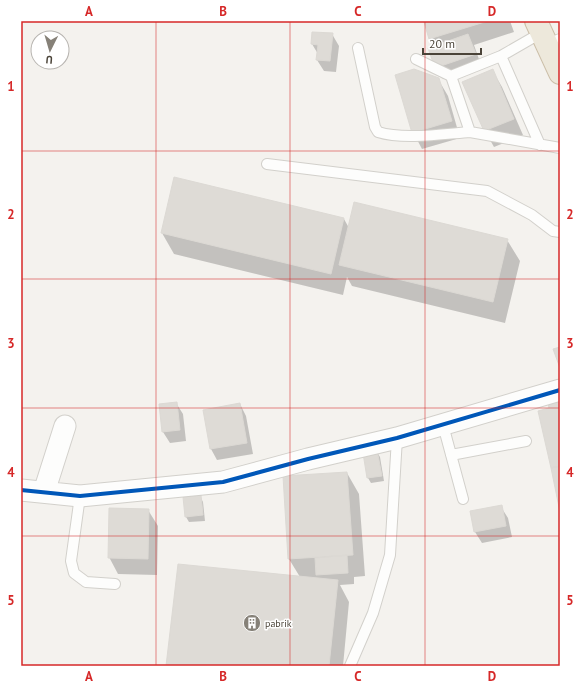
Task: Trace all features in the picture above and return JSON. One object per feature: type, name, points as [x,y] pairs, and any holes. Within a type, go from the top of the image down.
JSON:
[{"type":"highway","points":[[546,34],[560,73]]},
{"type":"street","points":[[21,490],[80,496],[223,482],[308,459],[397,438],[560,390]]},
{"type":"street","points":[[44,492],[65,426]]},
{"type":"lane","points":[[450,76],[501,56],[546,34]]},
{"type":"lane","points":[[358,48],[375,127],[378,132],[384,134],[410,136],[470,132],[560,148]]},
{"type":"lane","points":[[501,56],[540,144]]},
{"type":"lane","points":[[416,59],[450,76],[470,132]]},
{"type":"lane","points":[[267,164],[487,191],[532,215],[553,231],[560,232]]},
{"type":"lane","points":[[443,425],[463,499]]},
{"type":"lane","points":[[350,666],[374,613],[390,555],[397,438]]},
{"type":"lane","points":[[451,455],[526,441]]},
{"type":"lane","points":[[80,496],[71,561],[74,573],[86,582],[115,584]]},
{"type":"building","points":[[488,21],[429,39],[424,22]]},
{"type":"building","points":[[312,32],[333,33],[330,61],[316,60],[318,45],[311,44]]},
{"type":"building","points":[[468,34],[476,54],[435,68],[428,48]]},
{"type":"building","points":[[414,69],[439,78],[452,121],[412,133],[395,75]]},
{"type":"building","points":[[493,69],[514,119],[484,131],[462,82]]},
{"type":"building","points":[[174,177],[344,218],[331,274],[161,233]]},
{"type":"building","points":[[354,202],[508,239],[493,302],[339,265]]},
{"type":"building","points":[[560,347],[560,368],[553,349]]},
{"type":"building","points":[[560,395],[560,466],[551,468],[538,411],[549,408],[547,398]]},
{"type":"building","points":[[177,402],[180,430],[162,432],[159,404]]},
{"type":"building","points":[[240,403],[247,443],[210,449],[203,410]]},
{"type":"building","points":[[377,450],[382,476],[367,478],[363,453]]},
{"type":"building","points":[[560,466],[560,512],[551,468]]},
{"type":"building","points":[[347,472],[353,555],[288,559],[283,476]]},
{"type":"building","points":[[201,495],[203,515],[185,517],[183,497]]},
{"type":"building","points":[[502,505],[506,526],[474,532],[470,511]]},
{"type":"building","points":[[109,508],[149,509],[148,559],[108,558]]},
{"type":"building","points":[[347,555],[348,573],[316,575],[315,558]]},
{"type":"building","name":"pabrik","points":[[178,564],[338,580],[329,666],[166,666]]},
{"type":"cycle path","points":[[21,490],[80,496],[223,482],[308,459],[397,438],[560,390]]},
{"type":"place","name":"pabrik","points":[[252,623]]}]
